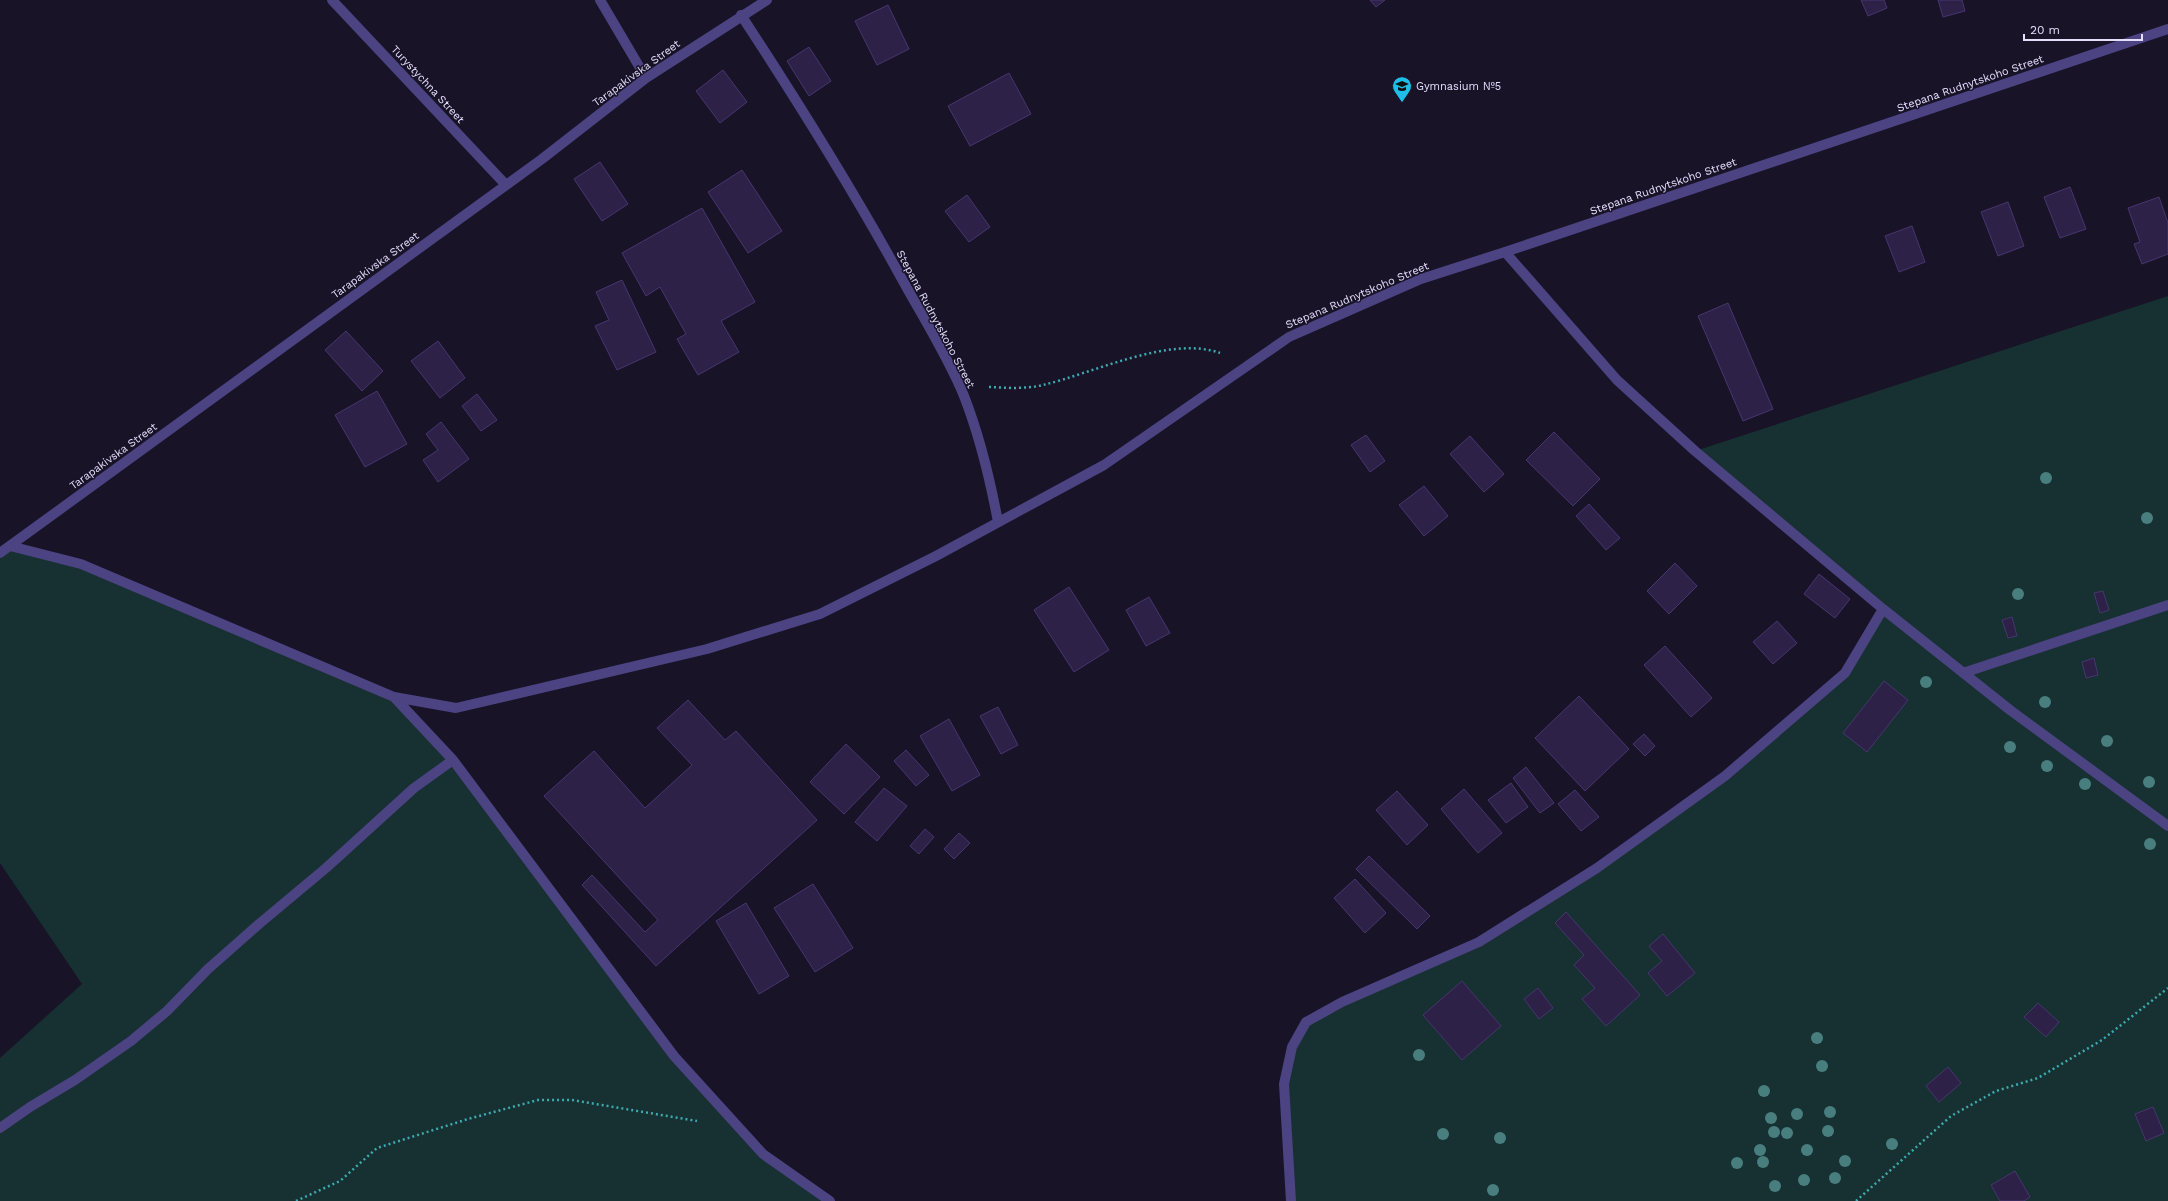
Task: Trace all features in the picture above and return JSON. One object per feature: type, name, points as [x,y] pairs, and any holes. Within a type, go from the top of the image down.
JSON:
[{"type":"street","name":"Turystychna Street","points":[[332,0],[506,185]]},
{"type":"street","points":[[600,0],[646,78]]},
{"type":"street","name":"Tarapakivska Street","points":[[0,553],[506,185],[646,78],[741,15],[767,0]]},
{"type":"street","name":"Stepana Rudnytskoho Street","points":[[741,15],[799,104],[881,241],[964,396],[988,473],[998,522],[1104,465],[1289,337],[1406,285],[2168,29]]},
{"type":"street","points":[[1505,252],[1617,380],[1695,451],[1884,609],[2010,710],[2168,826]]},
{"type":"street","points":[[10,546],[81,564],[394,698],[456,708],[707,649],[820,614],[936,556],[998,522]]},
{"type":"street","points":[[1964,673],[2168,605]]},
{"type":"street","points":[[1291,1201],[1284,1084],[1292,1047],[1306,1022],[1342,1002],[1479,942],[1598,868],[1725,776],[1845,673],[1884,609]]},
{"type":"street","points":[[394,698],[453,760],[674,1056],[762,1154],[830,1201]]},
{"type":"street","points":[[0,1128],[131,1041],[167,1011],[208,968],[326,868],[414,788],[453,760]]},
{"type":"path","points":[[953,376],[983,387],[1012,388],[1042,386],[1168,348],[1211,350],[1250,364]]},
{"type":"path","points":[[1856,1201],[1951,1116],[1996,1091],[2038,1078],[2102,1040],[2168,988]]},
{"type":"path","points":[[296,1201],[340,1182],[377,1148],[468,1119],[538,1100],[572,1100],[683,1119],[736,1126]]},
{"type":"green space","points":[[2168,296],[2168,1201],[1291,1201],[1284,1084],[1306,1022],[1479,942],[1598,868],[1725,776],[1845,673],[1883,609],[1695,451]]},
{"type":"green space","points":[[10,546],[81,564],[394,697],[453,760],[674,1056],[763,1154],[830,1201],[0,1201],[0,1058],[82,984],[0,863],[0,553]]},
{"type":"building","points":[[1370,0],[1385,0],[1376,7]]},
{"type":"building","points":[[1861,0],[1884,0],[1887,8],[1868,16]]},
{"type":"building","points":[[1938,0],[1962,0],[1965,11],[1943,17]]},
{"type":"building","points":[[888,5],[909,49],[877,65],[855,21]]},
{"type":"building","points":[[809,47],[831,81],[809,96],[787,61]]},
{"type":"building","points":[[723,70],[747,102],[720,123],[696,91]]},
{"type":"building","points":[[1009,73],[1031,114],[970,146],[948,106]]},
{"type":"building","points":[[600,162],[628,204],[602,221],[574,179]]},
{"type":"building","points":[[742,170],[782,231],[748,253],[708,192]]},
{"type":"building","points":[[2070,187],[2086,229],[2060,238],[2044,197]]},
{"type":"building","points":[[967,195],[990,227],[969,242],[945,211]]},
{"type":"building","points":[[2159,197],[2168,223],[2168,254],[2142,264],[2134,244],[2140,242],[2128,208]]},
{"type":"building","points":[[2008,202],[2024,246],[1998,256],[1981,212]]},
{"type":"building","points":[[702,208],[755,302],[721,321],[739,352],[698,375],[677,339],[686,334],[660,287],[646,296],[622,253]]},
{"type":"building","points":[[1912,226],[1925,262],[1899,272],[1885,236]]},
{"type":"building","points":[[622,280],[656,352],[617,370],[595,326],[609,320],[596,292]]},
{"type":"building","points":[[1728,303],[1773,409],[1743,421],[1698,316]]},
{"type":"building","points":[[346,331],[383,371],[362,391],[325,350]]},
{"type":"building","points":[[438,341],[465,378],[440,398],[411,361]]},
{"type":"building","points":[[377,391],[407,444],[365,467],[335,415]]},
{"type":"building","points":[[477,394],[497,420],[481,431],[462,406]]},
{"type":"building","points":[[441,422],[469,459],[438,482],[423,460],[438,450],[426,434]]},
{"type":"building","points":[[1554,432],[1600,479],[1573,506],[1526,460]]},
{"type":"building","points":[[1366,435],[1385,461],[1370,472],[1351,445]]},
{"type":"building","points":[[1470,436],[1504,474],[1484,492],[1450,454]]},
{"type":"building","points":[[1424,486],[1448,516],[1424,536],[1399,505]]},
{"type":"building","points":[[1589,504],[1620,538],[1606,550],[1576,516]]},
{"type":"building","points":[[1675,563],[1697,586],[1669,614],[1647,591]]},
{"type":"building","points":[[1819,574],[1850,599],[1835,618],[1804,594]]},
{"type":"building","points":[[1069,587],[1109,650],[1074,672],[1034,610]]},
{"type":"building","points":[[2103,591],[2109,610],[2100,613],[2094,593]]},
{"type":"building","points":[[1149,597],[1170,633],[1146,646],[1126,610]]},
{"type":"building","points":[[2012,617],[2017,636],[2008,638],[2002,620]]},
{"type":"building","points":[[1777,621],[1797,643],[1773,664],[1753,642]]},
{"type":"building","points":[[1665,646],[1712,698],[1691,717],[1644,665]]},
{"type":"building","points":[[2094,658],[2098,675],[2086,678],[2082,662]]},
{"type":"building","points":[[1884,681],[1908,700],[1867,752],[1843,733]]},
{"type":"building","points":[[1579,696],[1629,749],[1585,791],[1535,738]]},
{"type":"building","points":[[688,700],[725,740],[736,731],[817,820],[656,966],[582,885],[592,875],[645,932],[658,920],[544,796],[594,751],[645,808],[692,765],[657,728]]},
{"type":"building","points":[[998,707],[1018,745],[1001,754],[980,716]]},
{"type":"building","points":[[949,719],[980,775],[952,791],[920,736]]},
{"type":"building","points":[[1644,734],[1655,746],[1645,756],[1633,744]]},
{"type":"building","points":[[846,744],[880,777],[844,814],[810,782]]},
{"type":"building","points":[[906,750],[929,775],[916,786],[894,761]]},
{"type":"building","points":[[1526,767],[1554,803],[1540,813],[1513,778]]},
{"type":"building","points":[[1511,783],[1528,807],[1506,823],[1488,800]]},
{"type":"building","points":[[884,788],[907,806],[877,841],[855,822]]},
{"type":"building","points":[[1464,789],[1502,833],[1478,853],[1441,809]]},
{"type":"building","points":[[1575,790],[1599,817],[1581,831],[1558,804]]},
{"type":"building","points":[[1397,791],[1428,825],[1407,845],[1376,810]]},
{"type":"building","points":[[925,829],[934,837],[919,854],[910,846]]},
{"type":"building","points":[[959,833],[970,843],[954,859],[944,849]]},
{"type":"building","points":[[1369,856],[1430,916],[1417,929],[1356,869]]},
{"type":"building","points":[[1355,879],[1386,913],[1365,933],[1334,898]]},
{"type":"building","points":[[813,884],[853,948],[815,972],[774,908]]},
{"type":"building","points":[[746,903],[789,976],[759,994],[716,921]]},
{"type":"building","points":[[1566,912],[1640,995],[1606,1026],[1582,999],[1595,988],[1574,965],[1584,955],[1555,923]]},
{"type":"building","points":[[1663,934],[1695,973],[1667,996],[1648,973],[1662,961],[1649,946]]},
{"type":"building","points":[[1462,981],[1501,1026],[1462,1060],[1423,1015]]},
{"type":"building","points":[[1538,988],[1553,1008],[1539,1019],[1524,999]]},
{"type":"building","points":[[2038,1003],[2059,1022],[2046,1037],[2024,1017]]},
{"type":"building","points":[[1948,1067],[1961,1083],[1939,1102],[1926,1086]]},
{"type":"building","points":[[2153,1107],[2164,1133],[2146,1141],[2135,1114]]},
{"type":"building","points":[[2015,1171],[2030,1197],[2024,1201],[2000,1201],[1991,1185]]},
{"type":"place","name":"Gymnasium №5","points":[[1402,103]]}]
